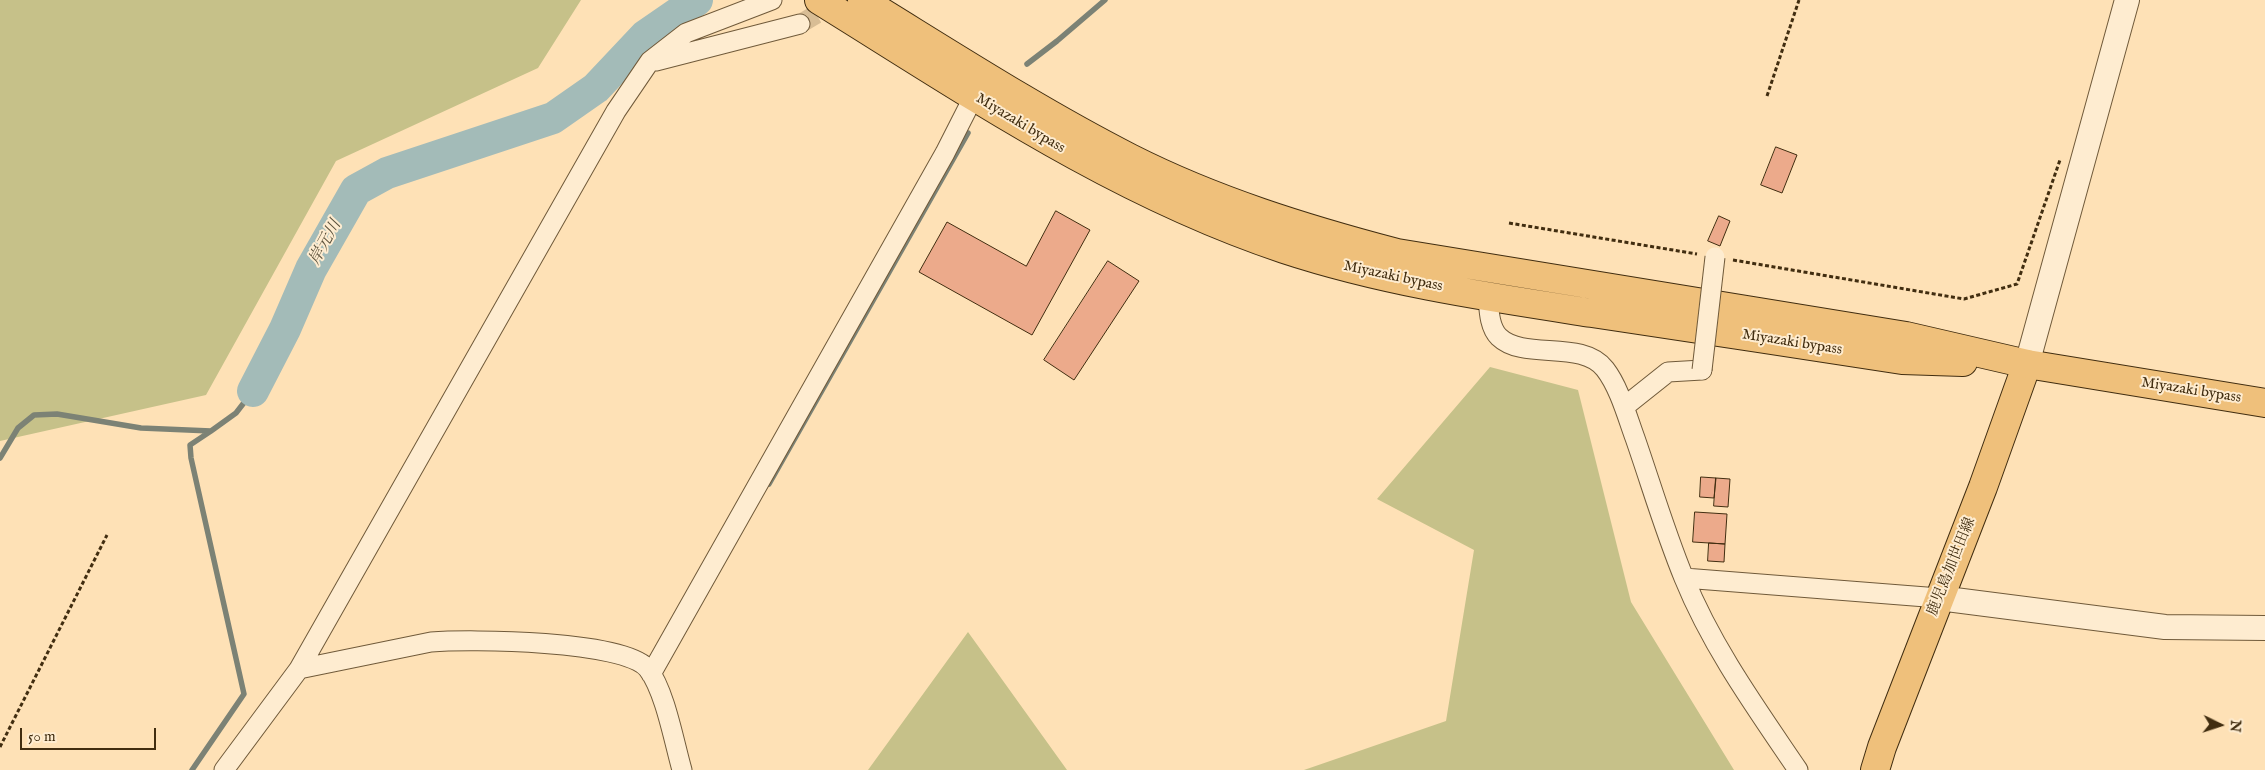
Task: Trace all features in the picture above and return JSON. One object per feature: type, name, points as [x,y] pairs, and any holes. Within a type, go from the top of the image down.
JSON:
[{"type":"main road","name":"Miyazaki bypass","points":[[819,0],[979,86],[1131,158],[1255,211],[1318,232],[1397,253],[1906,336],[2027,364],[2265,403]]},
{"type":"main road","name":"Miyazaki bypass","points":[[862,0],[1072,156],[1125,184],[1283,249],[1344,267],[1488,297],[1902,360],[2027,364]]},
{"type":"main road","name":"鹿児島加世田線","points":[[1875,770],[1939,598],[1984,487],[2027,364]]},
{"type":"street","points":[[224,770],[299,669],[616,110],[648,63],[686,33],[772,0]]},
{"type":"street","points":[[2027,364],[2128,0]]},
{"type":"street","points":[[648,63],[800,24]]},
{"type":"street","points":[[651,674],[944,153],[979,86]]},
{"type":"street","points":[[1624,407],[1668,372],[1702,370],[1715,257]]},
{"type":"street","points":[[1488,297],[1491,323],[1498,337],[1517,346],[1589,355],[1604,368],[1624,407],[1684,578],[1730,669],[1798,770]]},
{"type":"street","points":[[1684,578],[1939,598],[2165,628],[2265,628]]},
{"type":"street","points":[[299,669],[431,642],[486,640],[602,650],[630,657],[646,667],[660,693],[682,770]]},
{"type":"path","points":[[1767,96],[1800,0]]},
{"type":"path","points":[[1509,223],[1964,299],[2017,284],[2061,156]]},
{"type":"path","points":[[0,747],[107,535]]},
{"type":"shaded area","points":[[0,0],[581,0],[538,68],[336,161],[206,395],[0,441]]},
{"type":"shaded area","points":[[1490,367],[1578,390],[1631,602],[1734,770],[1304,770],[1446,721],[1474,550],[1377,499]]},
{"type":"shaded area","points":[[968,632],[1067,770],[868,770]]},
{"type":"building","points":[[1776,147],[1797,155],[1782,193],[1761,185]]},
{"type":"building","points":[[1056,211],[1090,230],[1032,335],[919,272],[947,222],[1026,266]]},
{"type":"building","points":[[1719,216],[1730,221],[1720,246],[1708,241]]},
{"type":"building","points":[[1108,261],[1139,281],[1074,380],[1044,360]]},
{"type":"building","points":[[1701,477],[1716,478],[1714,498],[1700,497]]},
{"type":"building","points":[[1716,478],[1730,479],[1728,507],[1714,506]]},
{"type":"building","points":[[1695,512],[1727,514],[1725,544],[1693,542]]},
{"type":"building","points":[[1709,543],[1725,544],[1724,562],[1708,561]]},
{"type":"waterway","name":"岸元川","points":[[253,391],[285,329],[311,269],[356,190],[387,173],[553,118],[596,88],[645,36],[697,0]]},
{"type":"waterway","points":[[1027,64],[1105,0]]},
{"type":"waterway","points":[[769,484],[968,133]]},
{"type":"waterway","name":"岸元川","points":[[0,458],[18,428],[34,415],[57,414],[141,428],[211,431],[236,413],[253,391]]},
{"type":"waterway","points":[[192,770],[244,694],[191,458],[190,445],[211,431]]},
{"type":"tunnel","points":[[800,24],[837,2]]}]
